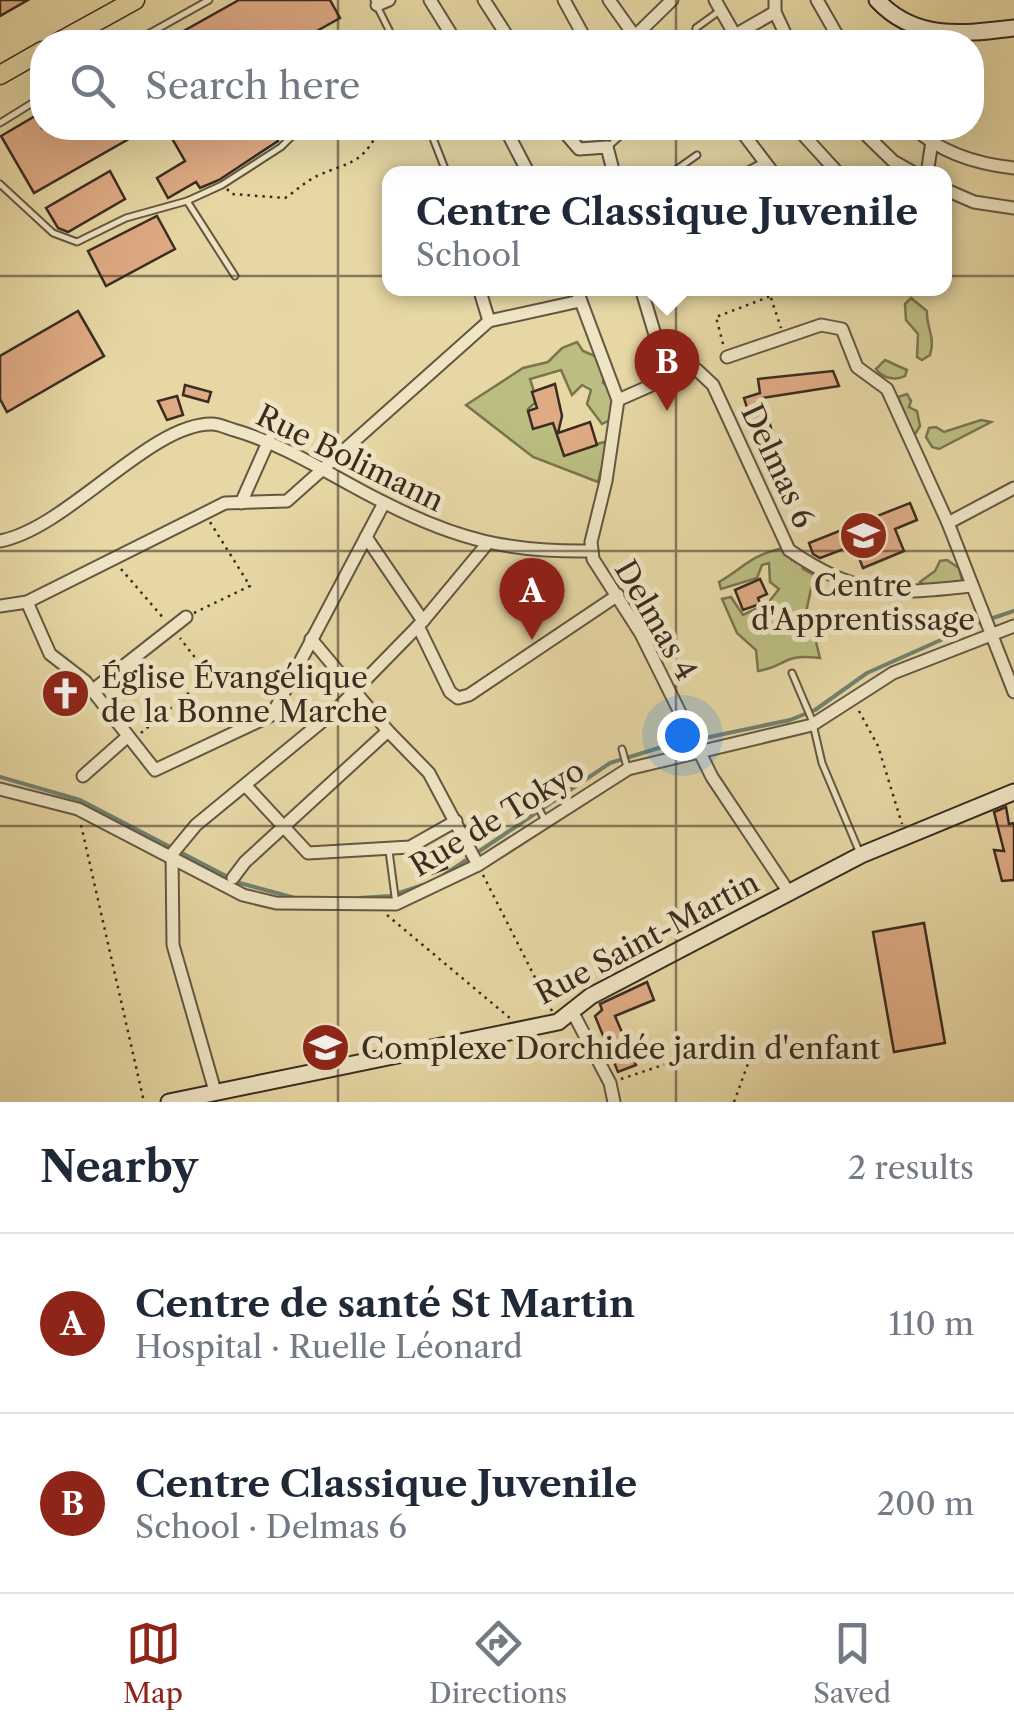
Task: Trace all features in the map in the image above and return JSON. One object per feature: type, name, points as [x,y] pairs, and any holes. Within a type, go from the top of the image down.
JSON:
[{"type":"main road","points":[[80,30],[128,2]]},
{"type":"main road","points":[[0,75],[30,59]]},
{"type":"street","points":[[430,0],[449,30]]},
{"type":"street","points":[[484,0],[503,30]]},
{"type":"street","points":[[564,0],[580,30]]},
{"type":"street","points":[[610,0],[626,30]]},
{"type":"street","points":[[642,30],[672,0]]},
{"type":"street","points":[[817,0],[834,30]]},
{"type":"street","points":[[877,0],[897,18],[922,30]]},
{"type":"street","points":[[718,5],[732,30]]},
{"type":"street","points":[[747,30],[775,6],[784,30]]},
{"type":"street","points":[[1008,28],[1014,15]]},
{"type":"street","points":[[510,140],[520,166]]},
{"type":"street","points":[[571,140],[579,149],[607,147],[612,166]]},
{"type":"street","points":[[748,140],[769,166]]},
{"type":"street","points":[[808,140],[832,166]]},
{"type":"street","points":[[871,140],[902,166]]},
{"type":"street","points":[[928,140],[983,164],[1014,168]]},
{"type":"street","points":[[928,166],[932,140]]},
{"type":"street","points":[[952,192],[974,202],[1014,208]]},
{"type":"street","points":[[481,296],[489,321]]},
{"type":"street","points":[[0,606],[27,602],[204,512],[226,504],[288,501],[489,321],[571,296]]},
{"type":"street","name":"Delmas 4","points":[[579,296],[618,400],[590,551],[642,634],[712,778],[790,894]]},
{"type":"street","points":[[618,400],[668,378],[643,296]]},
{"type":"street","points":[[727,357],[821,325],[842,328],[857,367],[887,389],[948,523],[1014,692]]},
{"type":"street","name":"Delmas 6","points":[[668,378],[697,370],[713,385],[790,550],[813,566],[848,583],[904,594],[970,586]]},
{"type":"street","name":"Rue Bolimann","points":[[0,541],[29,532],[167,438],[212,424],[269,440],[384,503],[441,529],[487,544],[537,551],[590,551]]},
{"type":"street","points":[[241,503],[269,440]]},
{"type":"street","points":[[948,523],[1014,488]]},
{"type":"street","points":[[27,602],[50,654],[93,690],[156,770],[272,716],[384,503]]},
{"type":"street","points":[[366,537],[421,624],[450,692],[458,698],[469,696],[618,595]]},
{"type":"street","points":[[215,1091],[173,945],[174,853],[196,825],[355,691],[421,624],[487,544]]},
{"type":"street","points":[[93,690],[186,617]]},
{"type":"street","name":"Rue de Tokyo","points":[[0,789],[78,808],[174,853],[243,895],[276,904],[396,904],[478,865],[627,767],[696,744],[812,722],[854,700],[892,673],[1014,626]]},
{"type":"street","points":[[312,639],[388,731],[429,773],[478,865]]},
{"type":"street","points":[[233,878],[245,862],[388,731]]},
{"type":"street","points":[[83,776],[129,739]]},
{"type":"street","points":[[246,786],[308,853],[410,848],[456,821]]},
{"type":"street","name":"Rue Saint-Martin","points":[[169,1102],[558,1022],[591,996],[861,855],[1014,792]]},
{"type":"street","points":[[573,1013],[610,1083],[614,1102]]},
{"type":"lane","points":[[155,30],[209,0]]},
{"type":"lane","points":[[380,2],[390,30]]},
{"type":"lane","points":[[696,30],[718,5]]},
{"type":"lane","points":[[0,123],[30,105]]},
{"type":"lane","points":[[0,184],[53,233],[77,242],[126,218],[188,201],[222,184],[289,140]]},
{"type":"lane","points":[[434,140],[444,166]]},
{"type":"lane","points":[[607,147],[615,140]]},
{"type":"lane","points":[[681,166],[697,155]]},
{"type":"lane","points":[[756,166],[766,161]]},
{"type":"lane","points":[[188,201],[236,276]]},
{"type":"lane","points":[[792,673],[812,722],[822,763],[861,855]]},
{"type":"lane","points":[[622,749],[627,767]]},
{"type":"lane","points":[[535,802],[544,818]]},
{"type":"lane","points":[[388,848],[396,904]]},
{"type":"path","points":[[222,184],[232,194],[285,198],[314,177],[356,161],[374,140]]},
{"type":"path","points":[[727,357],[716,318],[770,296],[784,338]]},
{"type":"path","points":[[186,617],[250,586],[204,512]]},
{"type":"path","points":[[114,561],[209,676],[129,739]]},
{"type":"path","points":[[854,700],[878,746],[906,837]]},
{"type":"path","points":[[78,808],[144,1102]]},
{"type":"path","points":[[478,865],[558,1022]]},
{"type":"path","points":[[376,906],[524,1029]]},
{"type":"path","points":[[610,1083],[706,1051]]},
{"type":"path","points":[[734,1102],[750,1061]]},
{"type":"green space","points":[[911,298],[927,311],[932,349],[922,360],[917,357],[918,334],[906,320],[905,304]]},
{"type":"green space","points":[[577,342],[583,351],[602,359],[603,383],[615,391],[614,418],[602,424],[587,404],[591,390],[582,385],[572,395],[561,370],[530,379],[537,401],[528,409],[532,418],[552,416],[567,451],[609,441],[598,482],[533,457],[466,405],[523,368],[548,362],[562,348]]},
{"type":"green space","points":[[885,360],[907,370],[905,376],[882,375],[876,369]]},
{"type":"green space","points":[[907,394],[909,407],[917,411],[920,426],[914,436],[898,397]]},
{"type":"green space","points":[[981,420],[991,422],[939,449],[932,447],[926,437],[929,428],[944,432]]},
{"type":"green space","points":[[779,549],[790,550],[792,560],[801,558],[803,569],[814,575],[804,622],[814,634],[820,658],[791,659],[758,671],[756,650],[737,633],[722,599],[731,597],[743,615],[768,603],[779,589],[770,582],[769,563],[762,565],[757,578],[721,589],[719,582],[753,559]]},
{"type":"green space","points":[[947,560],[959,568],[963,584],[928,587],[920,582],[935,571],[940,561]]},
{"type":"building","points":[[0,0],[28,0],[0,16]]},
{"type":"building","points":[[239,0],[330,0],[340,18],[318,30],[185,30]]},
{"type":"building","points":[[30,119],[30,140],[127,140],[34,193],[1,136]]},
{"type":"building","points":[[173,140],[278,141],[219,180],[200,188],[196,182],[168,198],[157,178],[185,161]]},
{"type":"building","points":[[110,171],[125,199],[68,232],[58,228],[46,208]]},
{"type":"building","points":[[157,216],[175,249],[106,286],[88,251]]},
{"type":"building","points":[[78,311],[104,356],[7,412],[0,399],[0,356]]},
{"type":"building","points":[[833,371],[839,386],[762,398],[771,428],[755,433],[744,398],[760,393],[758,379]]},
{"type":"building","points":[[555,384],[562,416],[558,433],[590,422],[597,445],[564,456],[553,423],[533,429],[528,411],[537,408],[532,392]]},
{"type":"building","points":[[185,385],[211,392],[208,402],[183,395]]},
{"type":"building","points":[[177,396],[183,415],[167,420],[158,401]]},
{"type":"building","name":"Centre d'Apprentissage","points":[[910,503],[917,520],[895,529],[904,551],[863,568],[854,545],[820,558],[813,554],[809,543]]},
{"type":"building","points":[[760,579],[767,594],[758,598],[760,604],[743,610],[735,590]]},
{"type":"building","points":[[1006,807],[1009,824],[1014,823],[1014,880],[1002,881],[994,850],[1004,851],[994,812]]},
{"type":"building","points":[[441,852],[447,868],[421,878],[414,862]]},
{"type":"building","points":[[924,923],[945,1043],[894,1052],[873,932]]},
{"type":"building","points":[[647,982],[654,1000],[615,1016],[636,1065],[618,1072],[595,1016],[602,1010],[600,1004]]},
{"type":"waterway","points":[[990,619],[1014,611]]},
{"type":"waterway","points":[[444,875],[610,763],[662,747],[790,720],[815,710],[867,673],[981,622]]},
{"type":"waterway","points":[[0,777],[80,800],[228,877]]},
{"type":"waterway","points":[[236,882],[295,898]]},
{"type":"waterway","points":[[359,898],[390,896],[423,885]]},
{"type":"place","name":"Centre Classique Juvenile","points":[[667,411]]},
{"type":"place","name":"Centre d'Apprentissage","points":[[863,536]]},
{"type":"place","name":"Centre de santé St Martin","points":[[532,640]]},
{"type":"place","name":"Église Évangélique de la Bonne Marche","points":[[66,694]]},
{"type":"place","name":"Complexe Dorchidée jardin d'enfant","points":[[326,1048]]}]
